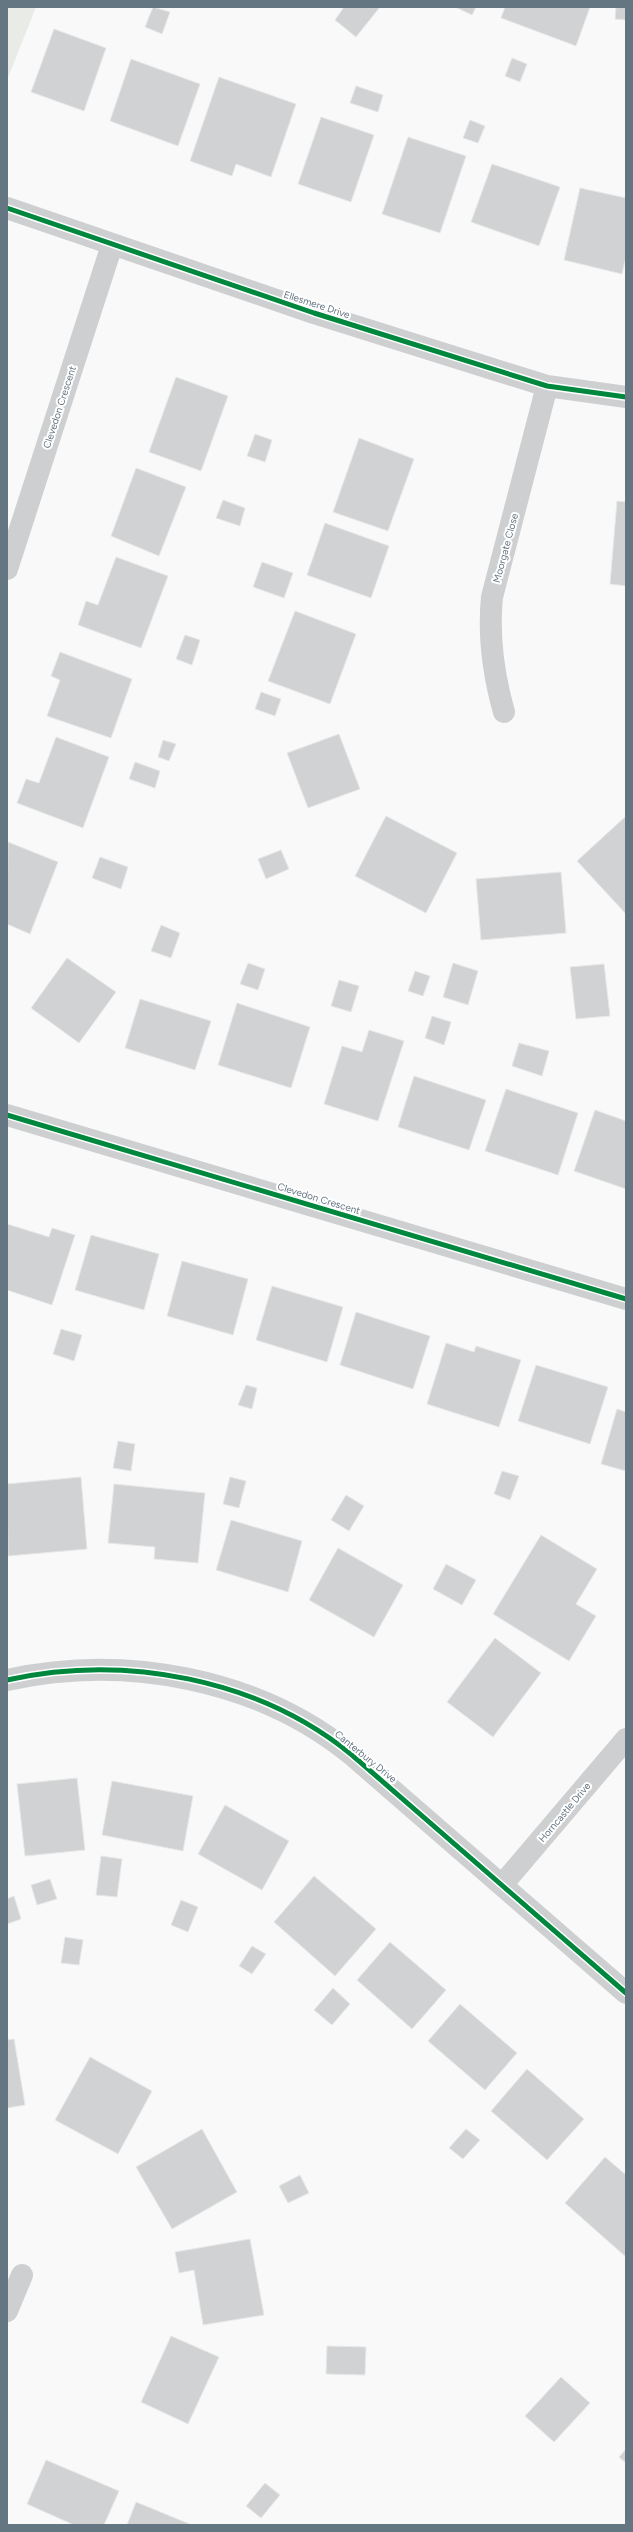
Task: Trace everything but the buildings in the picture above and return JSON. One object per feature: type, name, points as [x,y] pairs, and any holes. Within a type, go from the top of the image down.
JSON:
[{"type":"street","name":"Ellesmere Drive","points":[[7,208],[314,313],[547,386],[626,397]]},
{"type":"street","name":"Clevedon Crescent","points":[[7,569],[112,245]]},
{"type":"street","name":"Moorgate Close","points":[[504,712],[495,683],[491,653],[489,628],[492,597],[547,386]]},
{"type":"street","name":"Clevedon Crescent","points":[[7,1115],[626,1299]]},
{"type":"street","name":"Canterbury Drive","points":[[7,1680],[72,1671],[132,1671],[200,1682],[259,1700],[306,1722],[337,1742],[626,1993]]},
{"type":"street","name":"Horncastle Drive","points":[[502,1885],[626,1739]]},
{"type":"street","points":[[7,2311],[22,2275]]},
{"type":"shaded area","points":[[7,7],[36,7],[7,80]]},
{"type":"cycle path","points":[[7,208],[314,313],[547,386],[626,397]]},
{"type":"cycle path","points":[[7,1115],[626,1299]]},
{"type":"cycle path","points":[[7,1680],[52,1673],[97,1670],[143,1672],[188,1679],[232,1691],[275,1707],[315,1729],[352,1755],[626,1993]]}]
